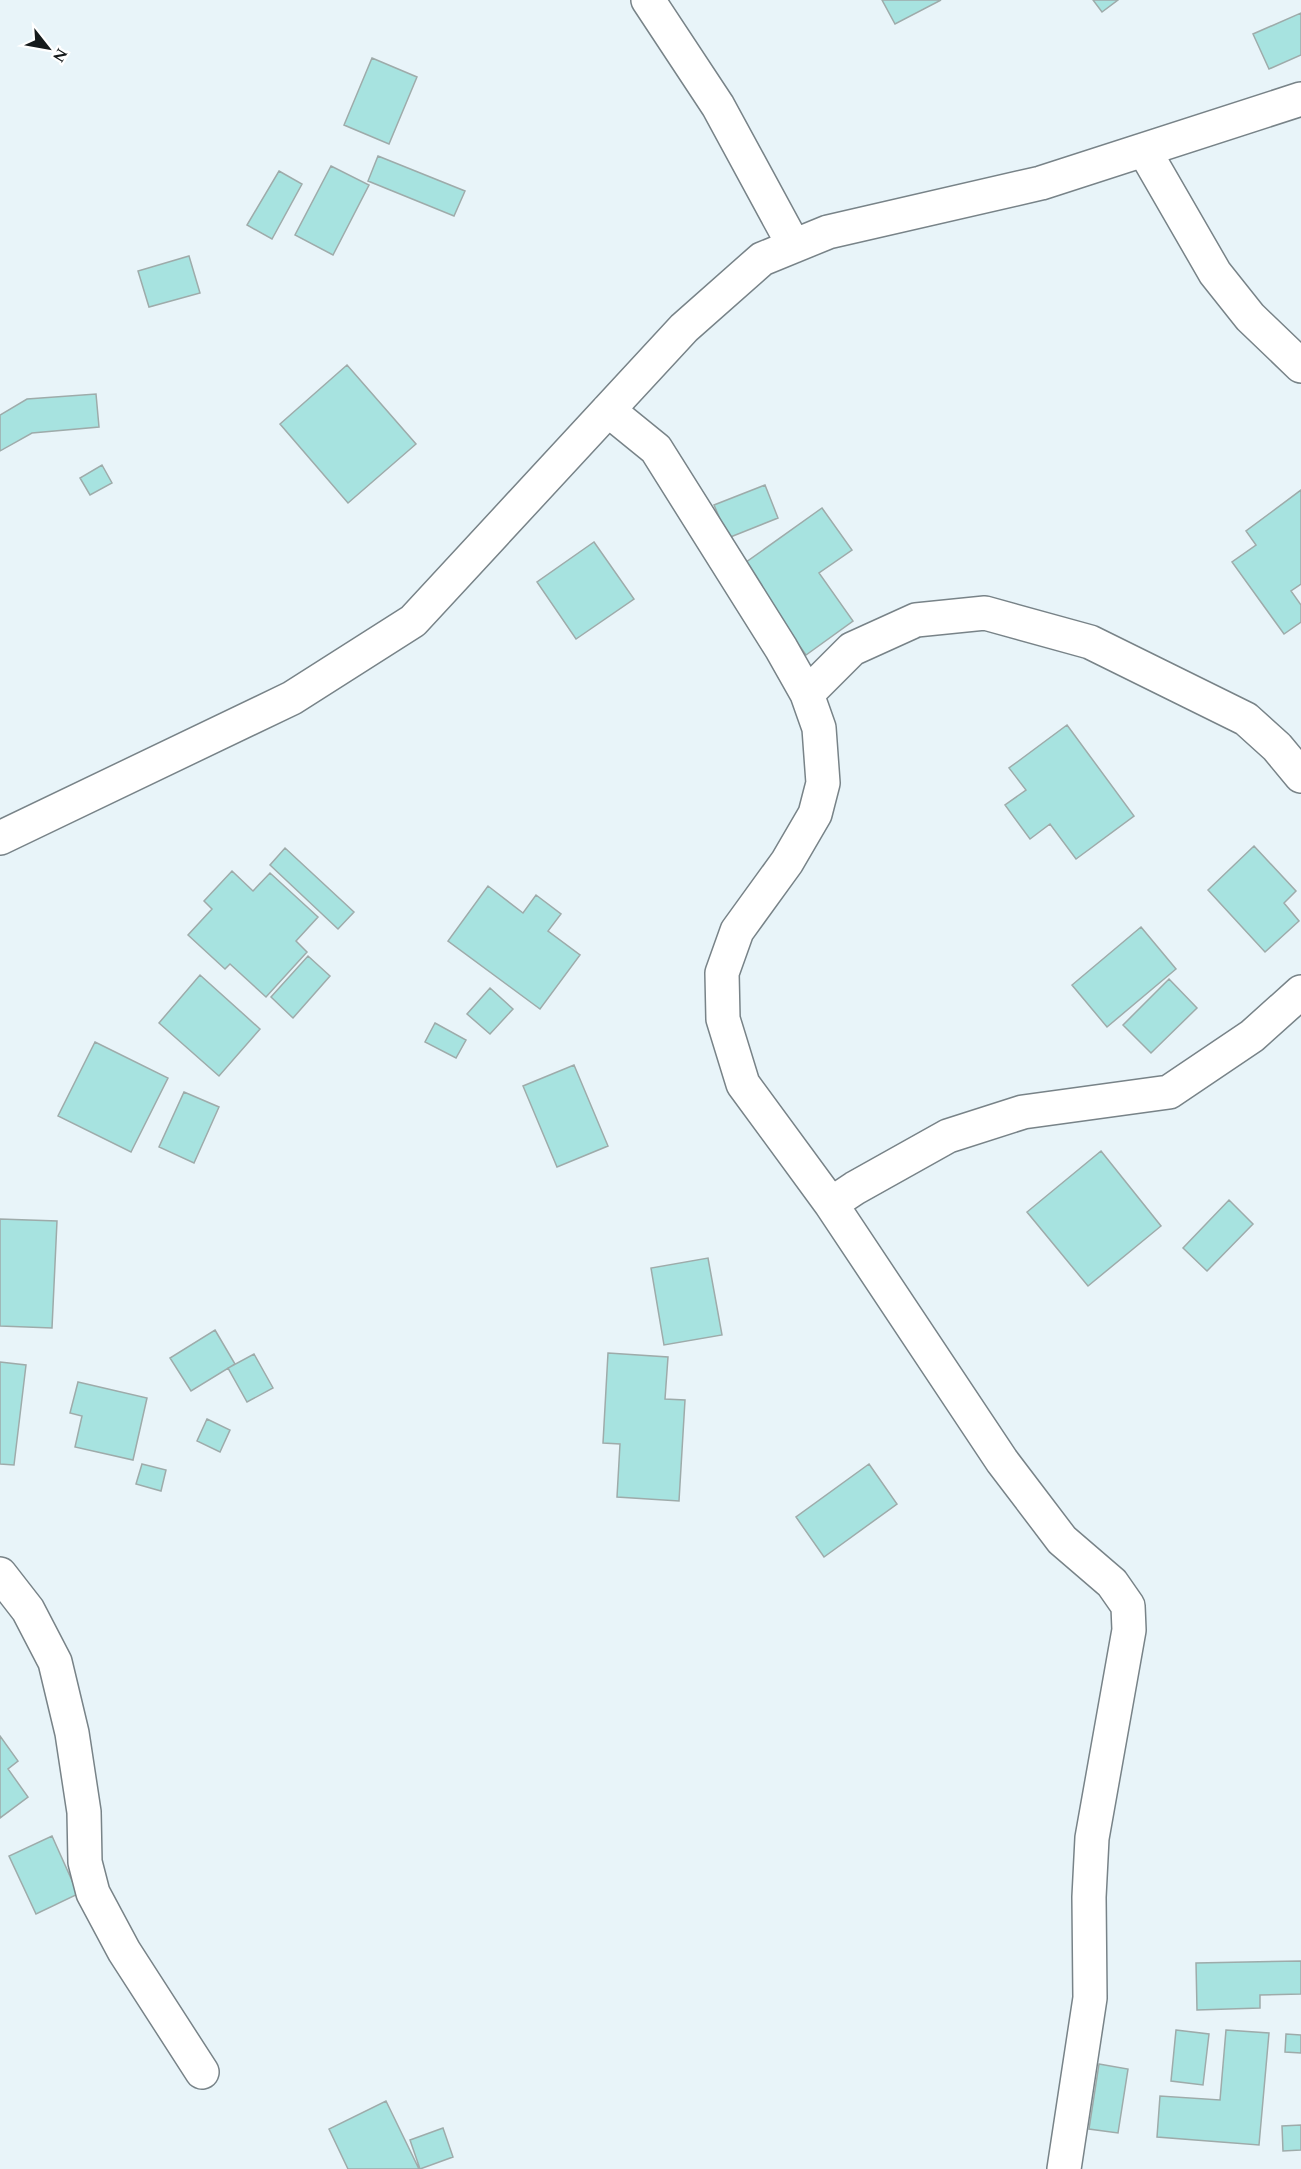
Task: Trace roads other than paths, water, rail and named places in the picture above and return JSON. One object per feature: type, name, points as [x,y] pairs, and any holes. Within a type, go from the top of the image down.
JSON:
[{"type":"street","points":[[648,0],[718,106],[794,246]]},
{"type":"street","points":[[0,838],[292,698],[413,621],[693,320],[762,259],[828,232],[1041,183],[1301,99]]},
{"type":"street","points":[[1144,150],[1215,273],[1250,317],[1301,366]]},
{"type":"street","points":[[608,410],[656,449],[781,648],[807,694],[819,728],[823,783],[815,814],[787,862],[737,931],[722,973],[723,1019],[743,1084],[831,1204],[1002,1461],[1062,1540],[1112,1583],[1128,1606],[1129,1630],[1092,1838],[1089,1897],[1090,1998],[1064,2169]]},
{"type":"street","points":[[807,694],[852,649],[916,620],[985,613],[1090,642],[1246,719],[1277,747],[1301,776]]},
{"type":"street","points":[[831,1204],[948,1136],[1023,1112],[1169,1092],[1252,1036],[1301,992]]},
{"type":"street","points":[[0,1574],[28,1610],[55,1662],[72,1733],[84,1812],[85,1862],[93,1893],[124,1951],[202,2072]]}]
